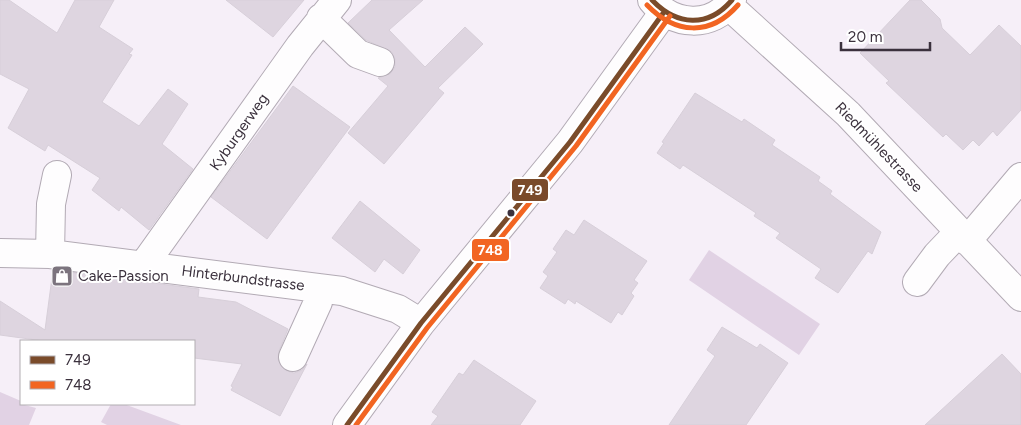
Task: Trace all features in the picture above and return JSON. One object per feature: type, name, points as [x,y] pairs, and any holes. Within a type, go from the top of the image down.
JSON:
[{"type":"street","points":[[347,425],[421,323],[570,142],[658,6],[677,19],[697,21],[717,15],[730,3]]},
{"type":"street","name":"Riedmühlestrasse","points":[[730,3],[842,107],[1021,298]]},
{"type":"street","points":[[329,9],[358,54],[380,62]]},
{"type":"street","name":"Kyburgerweg","points":[[143,266],[329,9]]},
{"type":"street","points":[[50,254],[51,204],[57,175]]},
{"type":"street","points":[[918,282],[937,255],[963,236],[1021,177]]},
{"type":"street","name":"Hinterbundstrasse","points":[[0,253],[50,254],[342,291],[398,309],[421,323]]},
{"type":"street","points":[[293,357],[318,302],[319,288]]},
{"type":"shaded area","points":[[709,250],[820,324],[799,355],[689,280]]},
{"type":"shaded area","points":[[0,392],[20,401],[20,405],[36,408],[29,425],[0,425]]},
{"type":"shaded area","points":[[110,405],[127,405],[181,425],[107,425],[101,422]]},
{"type":"building","points":[[0,0],[9,0],[57,33],[75,0],[114,0],[99,27],[133,49],[129,54],[132,55],[102,102],[139,126],[168,89],[188,104],[162,144],[193,169],[149,230],[121,207],[119,211],[92,190],[100,178],[48,145],[45,151],[8,128],[29,89],[0,74]]},
{"type":"building","points":[[226,0],[304,0],[273,37]]},
{"type":"building","points":[[372,0],[423,0],[389,30],[425,67],[465,27],[483,44],[438,88],[444,93],[384,164],[348,133],[388,86],[378,78],[390,74],[395,67],[395,59],[392,52],[366,40],[348,23]]},
{"type":"building","points":[[910,0],[921,0],[940,19],[942,28],[970,55],[999,25],[1021,46],[1021,110],[997,136],[993,131],[979,146],[973,140],[963,150],[946,134],[943,137],[886,83],[889,81],[860,53]]},
{"type":"building","points":[[293,86],[350,127],[267,239],[211,197]]},
{"type":"building","points":[[695,93],[742,122],[744,119],[775,140],[772,145],[820,177],[818,181],[832,191],[830,194],[881,232],[872,254],[868,251],[838,293],[815,278],[821,269],[776,238],[780,233],[754,216],[756,213],[683,165],[680,169],[657,153],[664,143],[662,142]]},
{"type":"building","points":[[360,201],[420,250],[403,274],[384,259],[375,272],[332,238]]},
{"type":"building","points":[[584,220],[647,261],[634,280],[638,283],[631,293],[634,296],[622,315],[618,312],[611,323],[576,301],[575,304],[568,299],[565,304],[540,288],[548,276],[543,272],[557,252],[553,249],[566,230],[574,235]]},
{"type":"building","points":[[53,270],[199,289],[198,297],[236,302],[288,329],[279,351],[278,359],[281,366],[287,371],[294,373],[302,370],[307,364],[280,416],[231,390],[233,387],[231,386],[242,364],[195,358],[195,340],[37,340],[0,335],[0,301],[45,330]]},
{"type":"building","points":[[722,327],[757,348],[760,344],[788,363],[746,425],[669,425],[715,356],[707,350]]},
{"type":"building","points":[[1002,354],[1021,374],[1021,425],[925,425]]},
{"type":"building","points":[[474,360],[536,401],[520,425],[431,425],[438,416],[432,412],[459,373],[463,375]]},
{"type":"transit line","name":"749","points":[[652,0],[672,15],[692,20],[703,19],[713,15],[732,0]]},
{"type":"transit line","name":"748","points":[[647,5],[669,22],[692,28],[716,23],[738,5]]},
{"type":"transit line","name":"749","points":[[347,425],[421,323],[570,142],[664,12]]},
{"type":"transit line","name":"748","points":[[356,425],[427,328],[576,146],[670,16]]},
{"type":"place","name":"Cake-Passion","points":[[62,276]]}]
